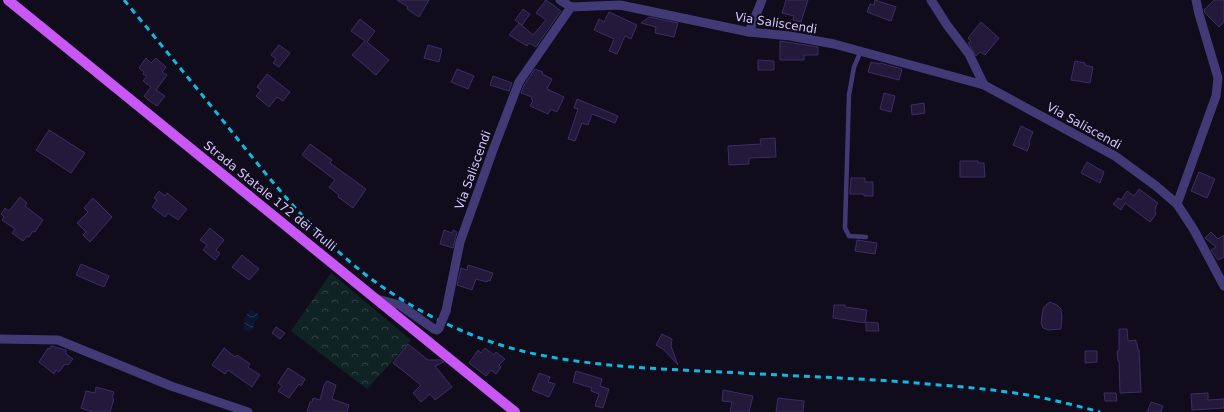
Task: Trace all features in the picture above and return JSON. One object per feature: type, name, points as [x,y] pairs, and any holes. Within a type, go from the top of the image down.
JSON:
[{"type":"main road","name":"Strada Statale 172 dei Trulli","points":[[8,0],[515,412]]},
{"type":"street","points":[[560,0],[571,7]]},
{"type":"street","points":[[749,32],[762,0]]},
{"type":"street","points":[[930,0],[969,54],[984,85]]},
{"type":"street","points":[[1177,204],[1216,96],[1221,78],[1199,14],[1196,0]]},
{"type":"street","name":"Via Saliscendi","points":[[377,299],[400,304],[434,329],[437,330],[439,328],[446,311],[460,242],[492,150],[519,82],[571,7],[620,5],[749,32],[790,36],[834,44],[984,85],[1115,156],[1156,186],[1177,204],[1194,230],[1224,286]]},
{"type":"street","points":[[0,339],[58,340],[171,386],[248,412]]},
{"type":"lane","points":[[861,51],[854,66],[849,95],[845,228],[849,236],[866,237]]},
{"type":"green space","points":[[331,273],[411,340],[367,389],[291,331]]},
{"type":"water","points":[[251,309],[260,316],[254,323],[253,329],[249,332],[245,331],[245,322],[243,320]]},
{"type":"building","points":[[397,0],[429,0],[419,17]]},
{"type":"building","points":[[546,0],[561,11],[536,47],[529,43],[527,46],[509,35],[519,23],[533,35],[546,20],[536,13]]},
{"type":"building","points":[[786,0],[808,0],[801,22],[793,20],[794,16],[782,13]]},
{"type":"building","points":[[875,0],[896,7],[891,21],[867,12],[870,4],[874,5]]},
{"type":"building","points":[[1214,0],[1224,0],[1224,22],[1219,27],[1205,13],[1204,10]]},
{"type":"building","points":[[523,9],[530,14],[522,25],[515,20]]},
{"type":"building","points":[[609,12],[637,25],[631,39],[625,36],[617,54],[609,51],[614,39],[594,30],[599,19],[604,22]]},
{"type":"building","points":[[649,17],[678,23],[674,37],[655,33],[656,27],[641,23]]},
{"type":"building","points":[[360,19],[375,31],[367,42],[389,60],[376,75],[352,55],[365,41],[351,31]]},
{"type":"building","points":[[981,22],[999,38],[985,55],[980,52],[976,56],[968,43],[971,41],[968,38]]},
{"type":"building","points":[[780,41],[818,47],[818,55],[804,55],[804,60],[780,60]]},
{"type":"building","points":[[279,45],[290,53],[279,67],[273,63],[276,59],[271,55]]},
{"type":"building","points":[[428,45],[442,49],[439,62],[424,58]]},
{"type":"building","points":[[146,58],[151,63],[156,58],[166,67],[162,72],[167,75],[156,90],[165,96],[157,106],[144,96],[151,87],[143,81],[147,76],[143,74],[144,72],[139,68]]},
{"type":"building","points":[[758,60],[774,61],[774,70],[758,70]]},
{"type":"building","points":[[1075,61],[1085,63],[1085,65],[1093,67],[1090,83],[1071,80]]},
{"type":"building","points":[[871,62],[902,69],[899,80],[868,72]]},
{"type":"building","points":[[457,69],[474,76],[468,89],[451,82]]},
{"type":"building","points":[[535,69],[543,72],[542,74],[552,79],[547,89],[564,97],[557,112],[551,109],[548,114],[530,106],[533,100],[531,99],[532,97],[521,93],[524,85]]},
{"type":"building","points":[[267,74],[290,92],[283,101],[277,97],[269,107],[256,96],[261,90],[257,87]]},
{"type":"building","points":[[493,76],[512,83],[509,91],[490,85]]},
{"type":"building","points":[[884,93],[895,96],[891,112],[880,109]]},
{"type":"building","points":[[577,99],[618,116],[615,123],[592,114],[588,125],[582,123],[575,141],[568,139],[578,109],[574,108]]},
{"type":"building","points":[[924,103],[925,113],[912,115],[911,105]]},
{"type":"building","points":[[1021,126],[1033,132],[1027,151],[1013,145]]},
{"type":"building","points":[[49,130],[85,153],[71,173],[36,150]]},
{"type":"building","points":[[775,138],[776,157],[749,158],[749,164],[729,165],[728,146],[761,144],[760,139]]},
{"type":"building","points":[[310,144],[332,160],[330,163],[366,189],[353,208],[338,197],[339,195],[329,187],[335,180],[302,155]]},
{"type":"building","points":[[960,161],[978,161],[978,163],[984,163],[985,177],[960,177]]},
{"type":"building","points":[[1087,162],[1104,172],[1100,183],[1081,173]]},
{"type":"building","points":[[1199,172],[1215,179],[1207,198],[1191,191]]},
{"type":"building","points":[[851,178],[865,178],[865,182],[873,182],[873,196],[864,196],[864,194],[850,194]]},
{"type":"building","points":[[1139,189],[1158,203],[1156,206],[1156,214],[1150,222],[1125,203],[1121,210],[1113,204],[1118,198],[1121,200],[1127,191],[1134,196]]},
{"type":"building","points":[[159,191],[165,196],[167,193],[187,209],[178,220],[168,213],[165,217],[152,207],[157,200],[154,198]]},
{"type":"building","points":[[20,197],[27,203],[25,206],[43,220],[35,232],[33,231],[29,237],[27,236],[23,241],[12,233],[15,229],[2,220],[4,217],[1,214],[5,208],[9,211]]},
{"type":"building","points":[[93,198],[112,217],[90,242],[83,235],[86,232],[77,223],[88,212],[84,208]]},
{"type":"building","points":[[210,228],[224,240],[216,250],[220,253],[215,260],[203,250],[207,245],[200,240]]},
{"type":"building","points":[[444,230],[452,233],[453,230],[457,232],[453,248],[440,244]]},
{"type":"building","points":[[1211,232],[1218,239],[1224,235],[1224,257],[1218,260],[1211,250],[1216,247],[1205,238]]},
{"type":"building","points":[[857,240],[877,243],[875,254],[855,251]]},
{"type":"building","points":[[242,255],[259,269],[249,280],[232,267]]},
{"type":"building","points":[[81,264],[109,276],[104,287],[76,275]]},
{"type":"building","points":[[468,265],[493,273],[490,281],[488,280],[487,282],[476,279],[472,290],[457,285],[461,268],[467,270]]},
{"type":"building","points":[[1050,302],[1057,305],[1061,309],[1061,329],[1048,330],[1043,328],[1041,323],[1043,309]]},
{"type":"building","points":[[834,305],[845,305],[845,307],[867,310],[865,323],[833,318]]},
{"type":"building","points":[[866,322],[878,323],[879,331],[866,331]]},
{"type":"building","points":[[276,327],[285,333],[280,339],[272,333]]},
{"type":"building","points":[[1119,329],[1127,329],[1128,341],[1136,340],[1139,350],[1141,392],[1120,393],[1119,361],[1117,351],[1119,351]]},
{"type":"building","points":[[662,334],[672,339],[671,346],[678,365],[664,350],[656,345]]},
{"type":"building","points":[[408,344],[428,360],[441,360],[444,362],[435,366],[452,387],[435,400],[430,394],[421,402],[413,393],[421,385],[393,363]]},
{"type":"building","points":[[51,346],[66,350],[66,354],[73,359],[68,365],[65,364],[59,372],[56,370],[54,374],[39,362]]},
{"type":"building","points":[[224,348],[235,357],[237,355],[250,364],[248,367],[260,375],[252,387],[228,370],[225,374],[212,365]]},
{"type":"building","points":[[485,348],[494,355],[496,352],[505,359],[499,365],[501,367],[496,374],[491,370],[486,376],[469,363],[478,350],[481,353]]},
{"type":"building","points":[[1085,351],[1097,351],[1097,362],[1085,363]]},
{"type":"building","points":[[288,368],[305,379],[301,386],[299,384],[289,398],[278,391],[282,386],[278,383]]},
{"type":"building","points":[[576,371],[602,379],[600,386],[609,389],[603,408],[595,406],[599,394],[591,391],[592,388],[573,382]]},
{"type":"building","points":[[539,373],[550,377],[548,382],[555,384],[549,397],[532,390]]},
{"type":"building","points":[[327,381],[336,385],[332,399],[349,405],[347,412],[307,412],[313,398],[320,400],[324,385]]},
{"type":"building","points":[[96,387],[114,392],[112,398],[114,399],[110,412],[93,412],[81,408],[86,391],[95,393]]},
{"type":"building","points":[[723,390],[753,396],[749,412],[730,412],[732,402],[722,401]]},
{"type":"building","points":[[1104,393],[1116,393],[1117,401],[1105,401]]},
{"type":"building","points":[[1208,393],[1208,400],[1224,399],[1224,408],[1192,410],[1191,394]]},
{"type":"building","points":[[778,398],[804,401],[803,412],[776,412]]},
{"type":"building","points":[[1151,402],[1163,406],[1161,412],[1147,412]]},
{"type":"railway","points":[[124,0],[274,183],[327,241],[366,275],[384,288],[421,311],[460,330],[522,351],[576,361],[659,369],[905,382],[977,388],[1038,397],[1100,412]]}]
